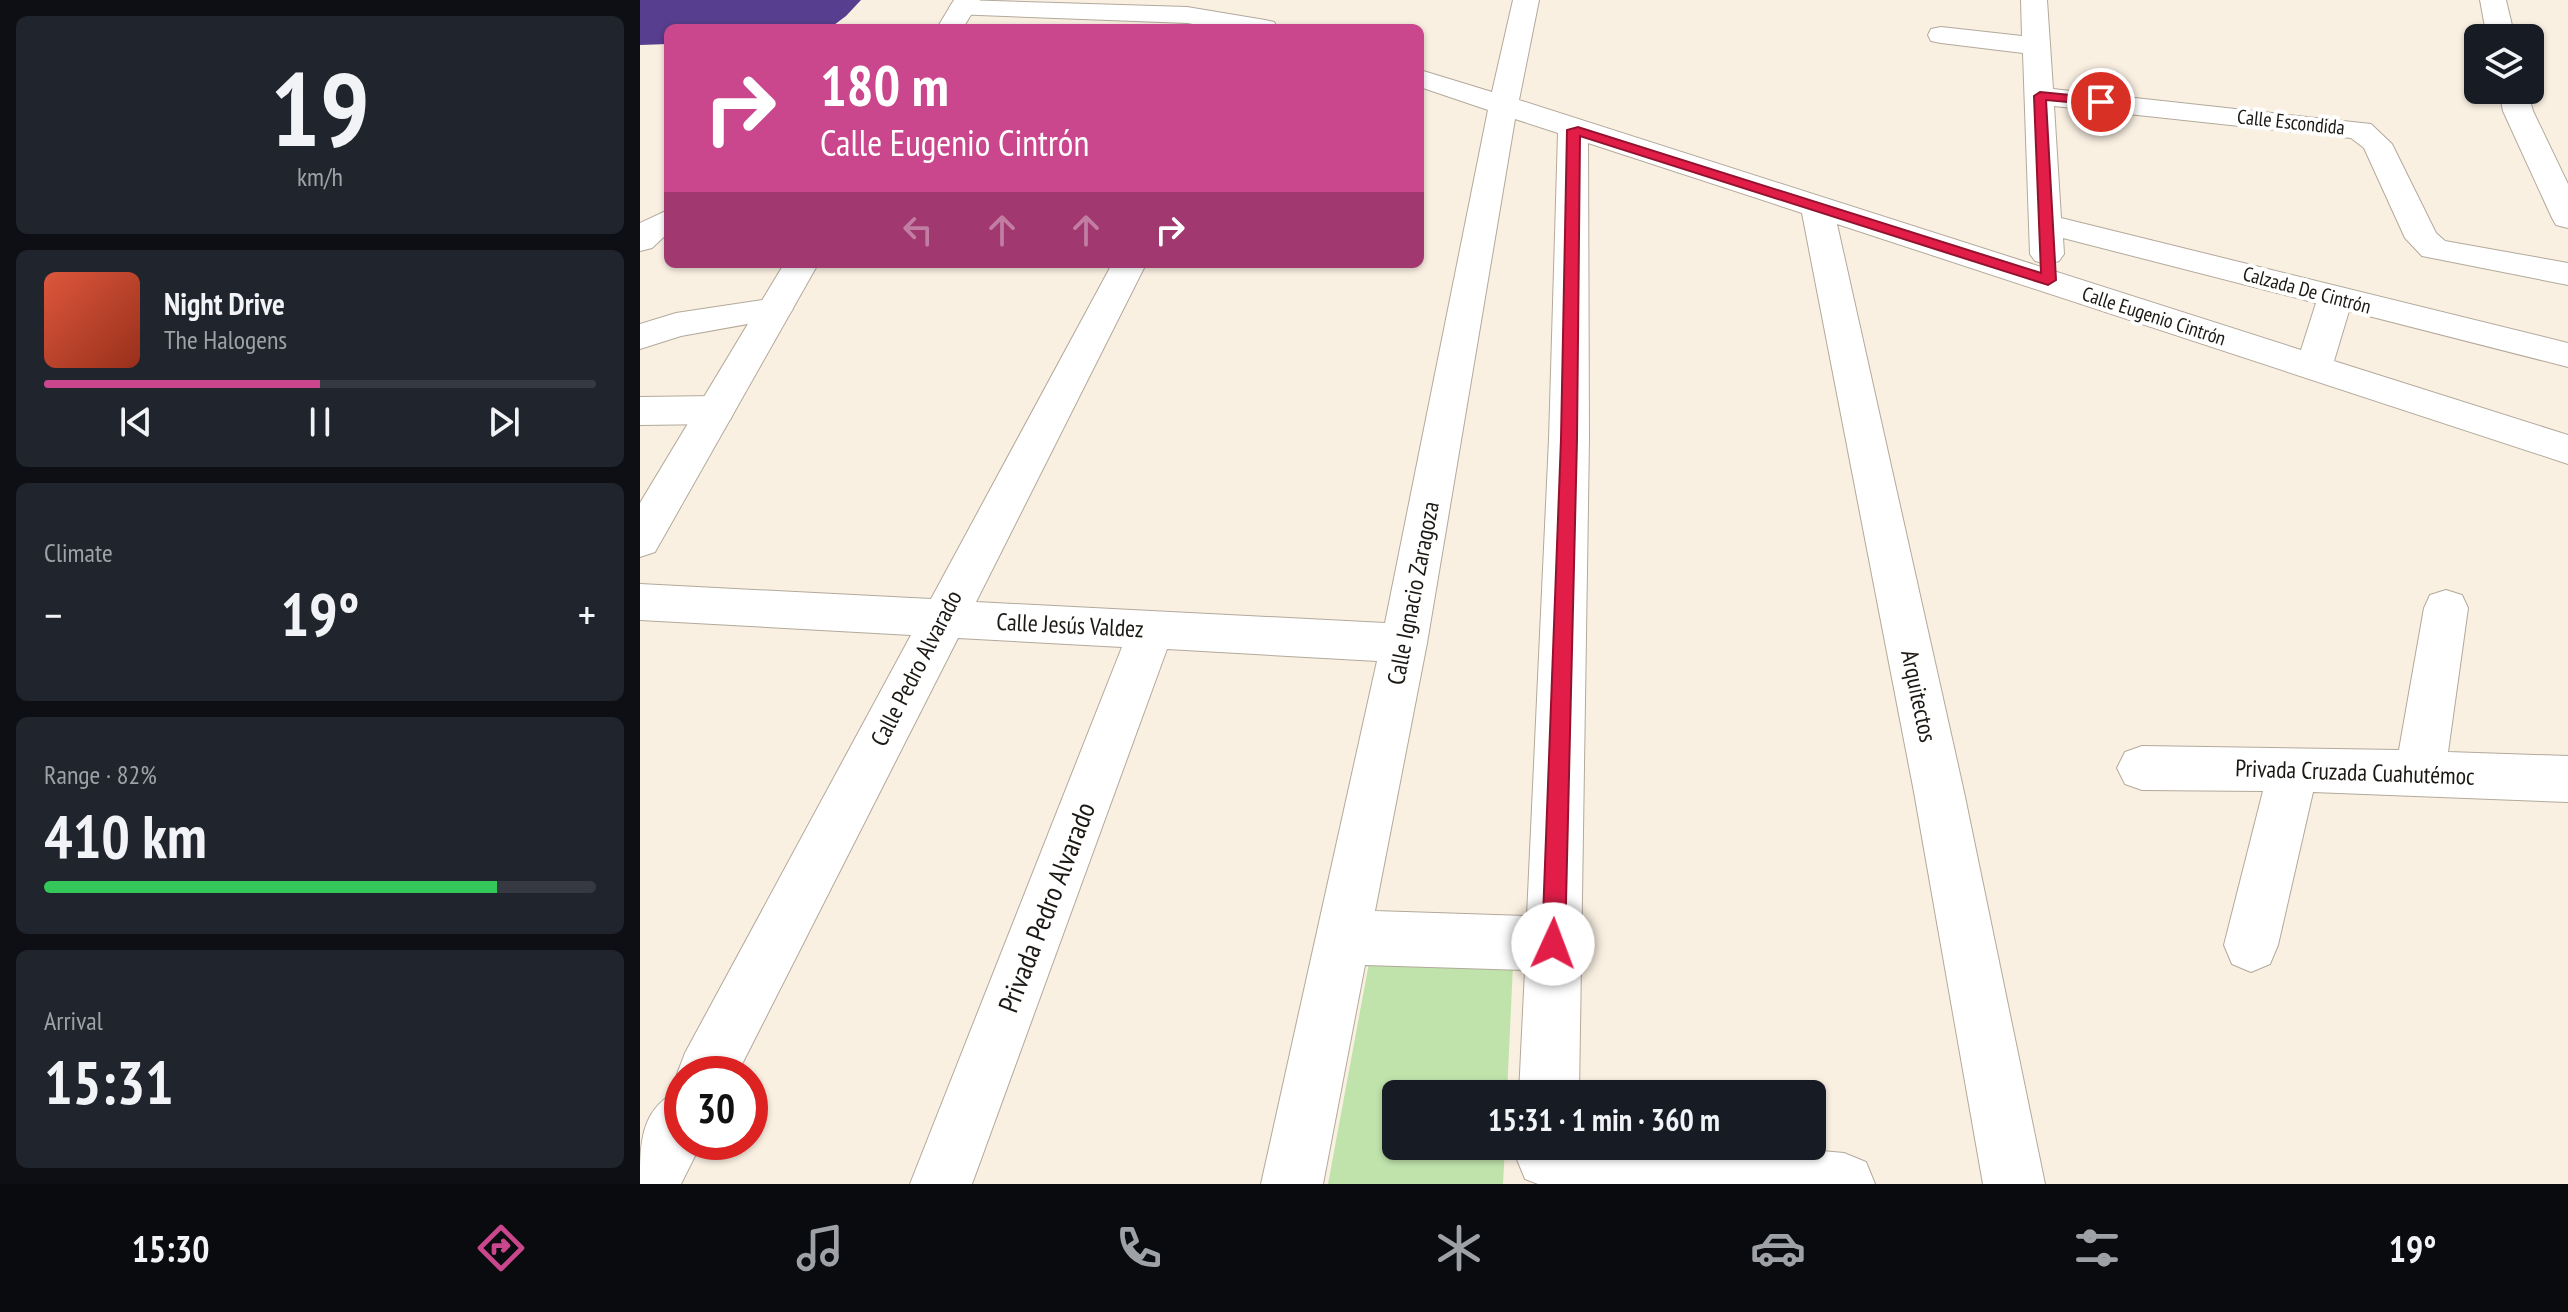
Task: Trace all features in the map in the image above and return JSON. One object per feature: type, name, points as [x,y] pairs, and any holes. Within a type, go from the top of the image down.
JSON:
[{"type":"street","name":"Calle Ignacio Zaragoza","points":[[1292,1184],[1404,643],[1503,106],[1526,0]]},
{"type":"street","points":[[2034,0],[2048,280]]},
{"type":"street","points":[[2493,0],[2498,24]]},
{"type":"street","points":[[960,12],[1187,15],[1240,24]]},
{"type":"street","points":[[1941,35],[2035,46]]},
{"type":"street","name":"Calle Eugenio Cintrón","points":[[1424,79],[2568,450]]},
{"type":"street","name":"Calle Escondida","points":[[2040,96],[2360,130],[2377,144],[2428,245],[2443,251],[2568,274]]},
{"type":"street","points":[[2516,104],[2568,218]]},
{"type":"street","points":[[1549,1080],[1569,439],[1573,130]]},
{"type":"street","name":"Arquitectos","points":[[1817,209],[1939,792],[2014,1184]]},
{"type":"street","points":[[640,241],[664,222]]},
{"type":"street","name":"Calzada De Cintrón","points":[[2046,224],[2568,355]]},
{"type":"street","points":[[640,540],[799,268]]},
{"type":"street","name":"Calle Pedro Alvarado","points":[[715,1056],[1127,268]]},
{"type":"street","points":[[2314,367],[2335,299]]},
{"type":"street","points":[[640,337],[687,322],[775,309]]},
{"type":"street","points":[[640,411],[716,410]]},
{"type":"street","name":"Calle Jesús Valdez","points":[[640,602],[1404,643]]},
{"type":"street","points":[[2420,774],[2446,608]]},
{"type":"street","name":"Privada Pedro Alvarado","points":[[941,1184],[1152,629]]},
{"type":"street","name":"Privada Cruzada Cuahutémoc","points":[[2142,768],[2293,769],[2568,779]]},
{"type":"street","points":[[2251,945],[2293,769]]},
{"type":"street","points":[[1343,937],[1553,944]]},
{"type":"street","points":[[648,1184],[664,1153]]},
{"type":"street","points":[[1547,1162],[1844,1184]]},
{"type":"green space","points":[[1369,963],[1513,965],[1508,1080],[1382,1080],[1382,1160],[1504,1160],[1503,1184],[1328,1184]]},
{"type":"building","points":[[640,0],[861,0],[835,24],[664,24],[664,44],[640,45]]},
{"type":"route","points":[[1553,944],[1569,439],[1573,130],[2048,280],[2040,96],[2101,102]]}]
